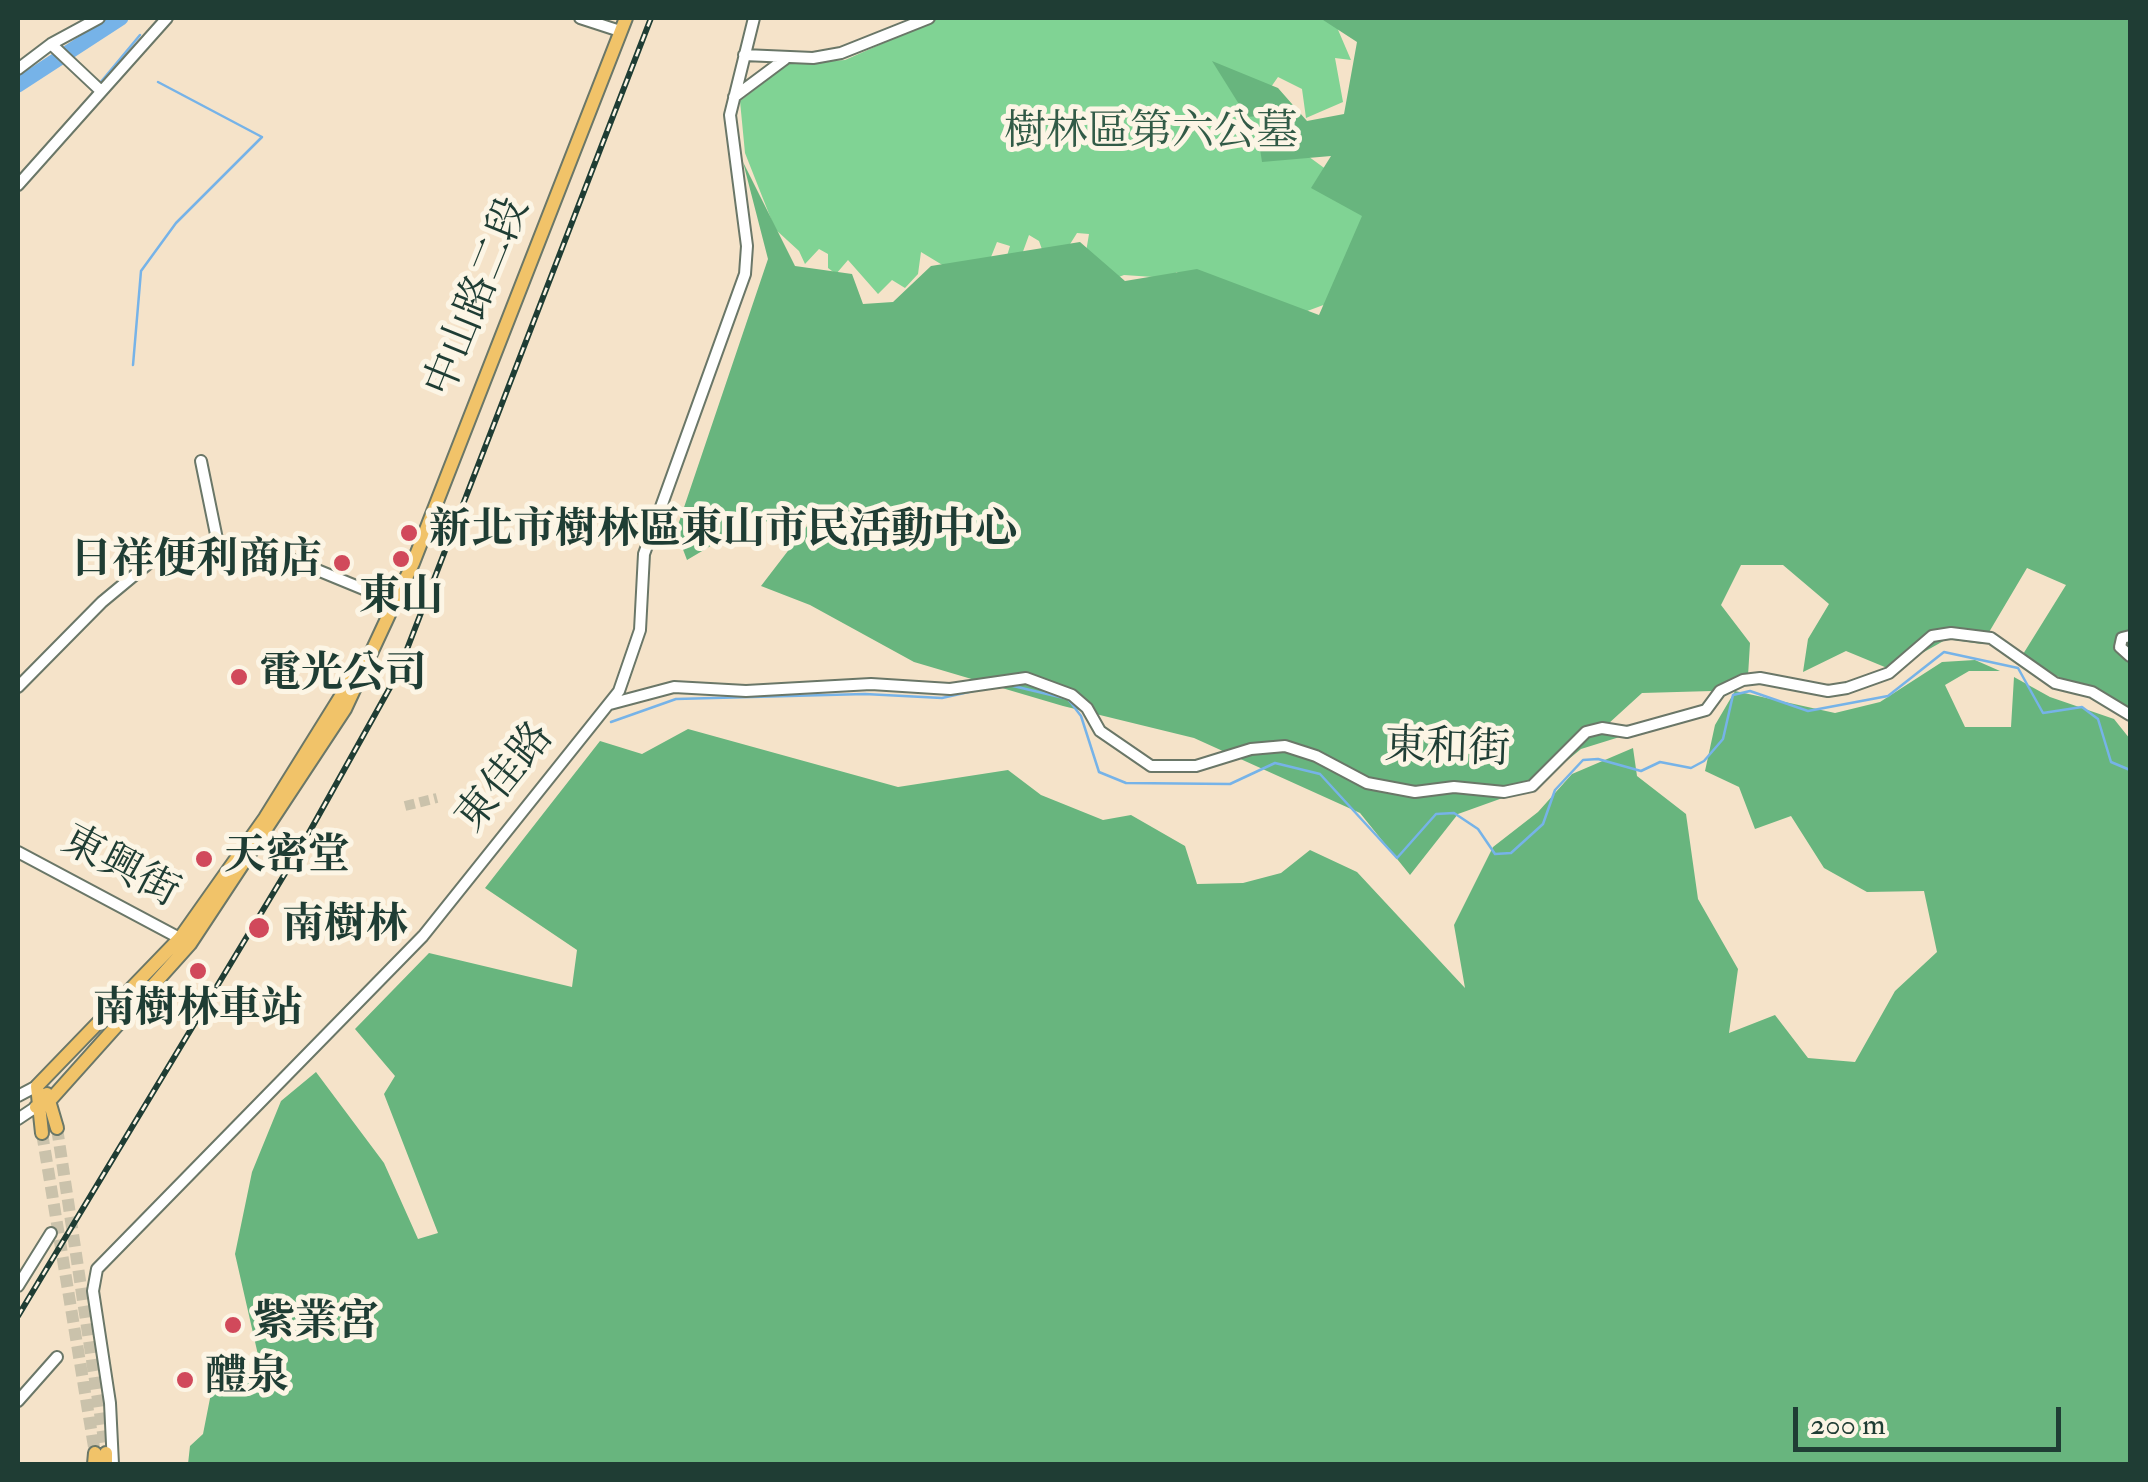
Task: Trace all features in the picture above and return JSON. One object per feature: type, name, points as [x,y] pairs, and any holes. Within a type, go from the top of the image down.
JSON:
[{"type":"main road","name":"中山路二段","points":[[36,1107],[52,1098],[185,941],[265,818],[395,602],[626,18]]},
{"type":"main road","name":"中山路二段","points":[[37,1086],[185,941]]},
{"type":"main road","points":[[37,1086],[52,1098],[57,1128]]},
{"type":"main road","points":[[37,1086],[36,1107],[42,1132]]},
{"type":"street","points":[[18,69],[99,18]]},
{"type":"street","points":[[18,185],[167,18]]},
{"type":"street","points":[[580,18],[620,31]]},
{"type":"street","name":"東佳路","points":[[103,1460],[110,1403],[92,1281],[98,1269],[423,936],[610,704],[636,652],[644,554],[745,274],[746,246],[730,115],[754,18]]},
{"type":"street","points":[[744,55],[785,58],[841,53],[929,18]]},
{"type":"street","points":[[53,46],[101,91]]},
{"type":"street","points":[[733,97],[785,58]]},
{"type":"street","points":[[201,461],[218,544]]},
{"type":"street","points":[[18,686],[102,602],[150,562],[174,550],[254,544],[395,602]]},
{"type":"street","name":"東和街","points":[[610,704],[674,687],[746,691],[870,684],[950,688],[1026,678],[1072,696],[1088,708],[1100,731],[1151,766],[1196,766],[1251,749],[1285,746],[1316,756],[1367,782],[1415,792],[1454,787],[1504,792],[1532,786],[1586,732],[1602,728],[1628,732],[1706,710],[1720,691],[1743,680],[1760,678],[1818,690],[1847,688],[1890,672],[1932,636],[1951,633],[1991,638],[2056,683],[2092,692],[2130,715]]},
{"type":"street","points":[[2130,636],[2122,638],[2120,647],[2130,656]]},
{"type":"street","name":"東興街","points":[[18,852],[185,941]]},
{"type":"street","points":[[18,1096],[37,1086]]},
{"type":"street","points":[[18,1119],[36,1107]]},
{"type":"street","points":[[18,1286],[51,1233]]},
{"type":"street","points":[[18,1401],[57,1357]]},
{"type":"green space","name":"樹林區第六公墓","points":[[927,18],[1333,18],[1351,60],[1335,58],[1343,102],[1306,118],[1302,89],[1278,77],[1271,87],[1274,110],[1267,126],[1391,217],[1345,297],[1283,320],[1184,283],[1177,272],[1168,278],[1124,275],[1106,282],[1084,264],[1089,234],[1077,233],[1067,249],[1044,255],[1039,241],[1029,235],[1021,257],[1003,269],[1010,246],[997,242],[991,257],[949,269],[921,252],[918,274],[905,288],[892,280],[878,294],[848,260],[836,274],[828,268],[828,254],[819,249],[805,264],[799,251],[775,229],[745,153],[740,101],[788,64],[845,60],[929,23]]},
{"type":"green space","points":[[1320,18],[2130,18],[2130,710],[2020,659],[2066,585],[2027,568],[1982,644],[1947,639],[1892,670],[1846,651],[1803,672],[1808,639],[1829,604],[1783,565],[1741,565],[1721,605],[1750,643],[1748,676],[1712,691],[1642,693],[1608,724],[1626,735],[1581,749],[1536,786],[1458,814],[1410,875],[1360,813],[1194,738],[1063,706],[914,662],[810,605],[761,586],[817,513],[746,525],[687,560],[676,531],[768,259],[743,162],[795,266],[852,274],[863,304],[893,302],[931,266],[1080,242],[1125,281],[1197,269],[1319,315],[1362,216],[1311,188],[1331,156],[1262,162],[1260,149],[1283,114],[1247,117],[1212,61],[1278,88],[1307,121],[1344,114],[1357,42]]},
{"type":"green space","points":[[1975,660],[2000,671],[1969,671],[1945,685],[1965,727],[2011,727],[2014,677],[2050,697],[2114,719],[2130,739],[2130,1464],[188,1464],[190,1446],[203,1434],[214,1378],[241,1383],[261,1368],[235,1254],[252,1172],[281,1101],[316,1072],[384,1163],[418,1239],[438,1233],[384,1094],[395,1076],[355,1029],[429,953],[572,987],[577,950],[485,888],[600,741],[642,754],[688,729],[898,787],[1008,770],[1041,795],[1103,820],[1131,815],[1185,846],[1197,884],[1243,883],[1281,873],[1310,850],[1357,872],[1465,988],[1454,925],[1493,847],[1538,812],[1572,774],[1633,748],[1637,776],[1686,814],[1698,899],[1738,969],[1729,1033],[1775,1015],[1808,1058],[1855,1062],[1895,991],[1937,952],[1924,891],[1867,892],[1824,868],[1791,816],[1755,829],[1739,787],[1705,771],[1715,725],[1735,691],[1835,713],[1880,702],[1942,662]]},
{"type":"waterway","points":[[18,85],[121,18]]},
{"type":"waterway","points":[[100,83],[140,35]]},
{"type":"waterway","points":[[133,365],[141,271],[176,223],[262,137],[158,82]]},
{"type":"waterway","points":[[1009,685],[1068,699],[1081,716],[1099,772],[1126,783],[1230,784],[1275,763],[1320,774],[1397,858],[1436,814],[1454,813],[1478,829],[1495,854],[1511,853],[1543,824],[1555,790],[1583,760],[1598,759],[1641,771],[1660,762],[1691,768],[1704,761],[1723,739],[1733,695],[1750,691],[1808,711],[1888,696],[1944,652],[2018,668],[2043,713],[2082,707],[2098,719],[2111,762],[2130,770]]},
{"type":"waterway","points":[[611,722],[676,699],[865,694],[942,698],[982,689]]},
{"type":"tunnel","points":[[405,806],[437,798]]},
{"type":"tunnel","points":[[57,1128],[106,1453]]},
{"type":"tunnel","points":[[42,1133],[95,1453]]},
{"type":"railway","points":[[18,1316],[301,847],[397,675],[651,18]]},
{"type":"place","name":"新北市樹林區東山市民活動中心","points":[[409,533]]},
{"type":"place","name":"東山","points":[[401,559]]},
{"type":"place","name":"日祥便利商店","points":[[342,563]]},
{"type":"place","name":"電光公司","points":[[239,677]]},
{"type":"place","name":"天密堂","points":[[204,859]]},
{"type":"place","name":"南樹林","points":[[259,928]]},
{"type":"place","name":"南樹林車站","points":[[198,971]]},
{"type":"place","name":"紫業宮","points":[[233,1325]]},
{"type":"place","name":"醴泉","points":[[185,1380]]}]
